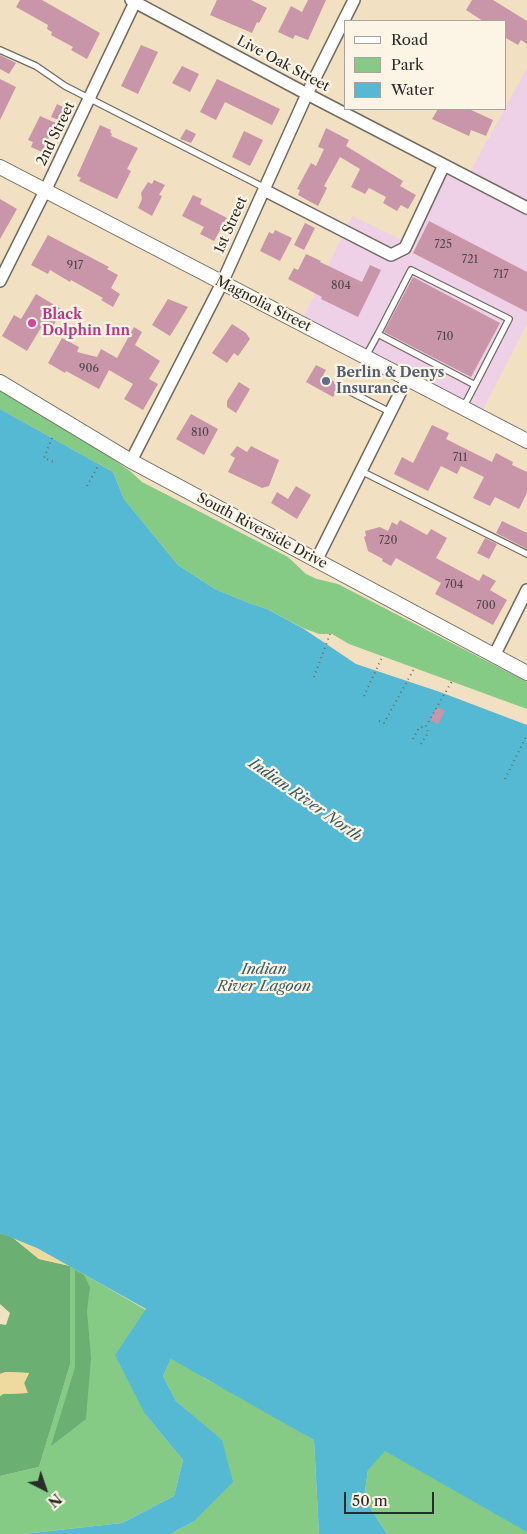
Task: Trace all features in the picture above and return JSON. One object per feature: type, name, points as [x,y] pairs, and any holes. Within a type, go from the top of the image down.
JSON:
[{"type":"street","name":"Live Oak Street","points":[[134,1],[527,208]]},
{"type":"street","name":"2nd Street","points":[[0,281],[45,191],[134,1]]},
{"type":"street","name":"1st Street","points":[[131,460],[222,283],[352,1]]},
{"type":"street","points":[[264,189],[391,255],[405,248],[444,165]]},
{"type":"street","name":"Magnolia Street","points":[[0,167],[527,442]]},
{"type":"street","points":[[316,561],[407,379]]},
{"type":"street","name":"South Riverside Drive","points":[[0,382],[131,460],[527,673]]},
{"type":"street","points":[[494,656],[527,590]]},
{"type":"lane","points":[[0,50],[36,66],[65,86],[89,99],[264,189]]},
{"type":"lane","points":[[366,357],[411,270],[508,319],[463,408]]},
{"type":"lane","points":[[378,334],[475,386]]},
{"type":"lane","points":[[345,389],[391,412]]},
{"type":"lane","points":[[361,471],[527,554]]},
{"type":"path","points":[[52,438],[44,458],[54,462]]},
{"type":"path","points":[[87,486],[99,464]]},
{"type":"path","points":[[314,677],[330,634]]},
{"type":"path","points":[[364,696],[383,655]]},
{"type":"path","points":[[379,721],[384,723],[415,667]]},
{"type":"path","points":[[413,739],[419,728],[426,726],[452,680]]},
{"type":"path","points":[[422,744],[428,733],[426,726]]},
{"type":"path","points":[[505,780],[527,735]]},
{"type":"shaded area","points":[[527,68],[527,201],[470,172],[504,110],[507,110],[507,104]]},
{"type":"shaded area","points":[[439,170],[527,215],[527,324],[482,411],[303,318],[352,216],[404,241]]},
{"type":"green space","points":[[0,389],[67,427],[130,471],[142,482],[288,557],[306,574],[338,584],[527,682],[527,709],[349,644],[332,634],[319,634],[303,628],[267,609],[215,589],[178,565],[124,499],[113,472],[0,409]]},
{"type":"green space","points":[[0,1233],[12,1237],[39,1259],[70,1266],[70,1365],[39,1467],[0,1476],[0,1396],[3,1394],[27,1393],[24,1383],[29,1373],[6,1372],[0,1374],[0,1324],[6,1325],[10,1313],[0,1304]]},
{"type":"green space","points":[[70,1266],[146,1310],[145,1414],[183,1460],[174,1496],[122,1523],[23,1534],[0,1534],[0,1476],[39,1467],[70,1365]]},
{"type":"green space","points":[[75,1270],[84,1275],[90,1287],[87,1311],[91,1358],[86,1419],[51,1446],[75,1367]]},
{"type":"green space","points":[[171,1359],[196,1369],[204,1378],[259,1407],[314,1440],[319,1534],[170,1534],[193,1522],[221,1440],[176,1401],[163,1376]]},
{"type":"green space","points":[[402,1448],[527,1515],[527,1534],[387,1534],[364,1498],[368,1470],[365,1452]]},
{"type":"sand","points":[[12,1237],[37,1248],[70,1266],[39,1259]]},
{"type":"sand","points":[[6,1372],[29,1373],[24,1383],[28,1393],[3,1394],[0,1396],[0,1374]]},
{"type":"water","name":"Indian River Lagoon","points":[[0,409],[113,472],[124,499],[178,565],[215,589],[267,609],[304,629],[356,664],[440,692],[527,725],[527,1532],[385,1451],[368,1470],[364,1498],[387,1534],[319,1534],[314,1440],[171,1359],[163,1376],[176,1401],[222,1440],[233,1482],[193,1522],[170,1534],[23,1534],[122,1523],[174,1496],[183,1460],[145,1414],[115,1355],[146,1309],[37,1248],[0,1233]]},
{"type":"building","points":[[20,0],[42,0],[100,33],[87,59],[71,50],[73,47],[51,35],[52,32],[47,29],[48,25],[16,7]]},
{"type":"building","points":[[217,0],[251,0],[267,8],[252,33],[210,15]]},
{"type":"building","points":[[308,0],[326,0],[308,40],[295,35],[293,39],[278,32],[291,6],[302,12]]},
{"type":"building","points":[[472,0],[493,0],[527,21],[527,44],[521,40],[518,45],[507,39],[507,20],[481,20],[466,10]]},
{"type":"building","points":[[141,45],[158,52],[138,94],[121,86]]},
{"type":"building","points":[[0,55],[16,63],[9,74],[0,69]]},
{"type":"building","points":[[182,66],[199,74],[190,92],[172,83]]},
{"type":"building","points":[[0,79],[16,87],[0,120]]},
{"type":"building","points":[[217,79],[280,109],[272,125],[225,102],[216,120],[200,112]]},
{"type":"building","points":[[57,104],[67,109],[61,121],[51,117]]},
{"type":"building","points":[[437,110],[471,110],[493,120],[486,136],[471,130],[469,136],[432,119]]},
{"type":"building","points":[[40,116],[56,123],[42,152],[31,147],[33,142],[28,140]]},
{"type":"building","points":[[100,125],[111,130],[111,136],[138,148],[127,169],[131,171],[117,199],[79,181],[81,178],[77,176]]},
{"type":"building","points":[[326,128],[349,140],[346,146],[403,181],[400,186],[416,195],[408,209],[401,205],[397,211],[383,203],[386,197],[369,188],[365,194],[351,187],[360,169],[340,157],[324,186],[327,188],[318,206],[298,195],[300,190],[297,189],[311,163],[316,166],[324,149],[318,147]]},
{"type":"building","points":[[186,129],[196,134],[191,143],[180,139]]},
{"type":"building","points":[[244,131],[263,140],[250,166],[232,157]]},
{"type":"building","points":[[154,180],[165,185],[159,195],[162,196],[152,216],[138,208],[142,199],[141,193],[148,182],[152,184]]},
{"type":"building","points":[[193,195],[202,199],[200,204],[227,218],[214,241],[200,234],[204,227],[182,216]]},
{"type":"building","points":[[0,199],[17,209],[0,239]]},
{"type":"building","points":[[429,221],[527,272],[527,312],[413,253]]},
{"type":"building","points":[[305,223],[315,228],[304,250],[294,245]]},
{"type":"building","points":[[275,230],[292,238],[280,261],[260,251],[269,232],[273,234]]},
{"type":"building","points":[[48,235],[109,267],[107,269],[118,275],[111,288],[120,294],[113,307],[101,300],[103,298],[71,280],[70,282],[50,270],[48,274],[31,265]]},
{"type":"building","points":[[306,254],[362,282],[370,265],[381,270],[358,317],[321,299],[322,297],[288,279],[294,268],[298,270]]},
{"type":"building","points":[[413,277],[500,323],[471,377],[384,332]]},
{"type":"building","name":"Black Dolphin Inn","points":[[36,294],[63,310],[50,331],[42,326],[27,351],[2,336],[14,315],[21,319]]},
{"type":"building","points":[[168,299],[188,307],[170,336],[152,325]]},
{"type":"building","points":[[232,324],[246,333],[250,339],[238,356],[234,353],[227,363],[212,353]]},
{"type":"building","points":[[134,327],[142,332],[135,345],[160,361],[149,379],[158,384],[143,410],[124,399],[133,384],[109,370],[99,389],[48,363],[62,338],[79,347],[77,352],[97,357],[101,349],[117,358]]},
{"type":"building","points":[[316,365],[326,370],[323,375],[340,385],[333,397],[306,382]]},
{"type":"building","points":[[239,382],[250,389],[236,413],[227,407],[227,401]]},
{"type":"building","points":[[191,414],[218,429],[204,455],[176,439]]},
{"type":"building","points":[[432,425],[449,433],[446,439],[492,462],[496,453],[513,462],[512,465],[527,472],[527,493],[519,509],[495,497],[490,506],[473,498],[484,477],[461,466],[457,474],[441,466],[428,491],[394,474],[402,457],[413,463]]},
{"type":"building","points":[[237,446],[247,452],[251,446],[279,460],[269,486],[262,488],[228,472],[235,458],[230,455]]},
{"type":"building","points":[[296,486],[311,495],[297,519],[271,503],[277,492],[288,499]]},
{"type":"building","points":[[400,520],[427,535],[431,529],[447,538],[436,558],[479,581],[483,574],[496,581],[490,590],[507,600],[493,625],[435,594],[441,583],[396,558],[391,566],[368,551],[364,537],[366,536],[365,531],[380,527],[388,531],[392,522],[397,525]]},
{"type":"building","points":[[502,521],[527,533],[527,549],[496,533]]},
{"type":"building","points":[[485,538],[497,544],[489,559],[477,553]]},
{"type":"building","points":[[437,707],[445,711],[438,724],[430,720]]},
{"type":"place","name":"Black Dolphin Inn","points":[[32,323]]},
{"type":"place","name":"Berlin & Denys Insurance","points":[[326,381]]},
{"type":"water label","name":"Indian River North","points":[[305,800]]}]
